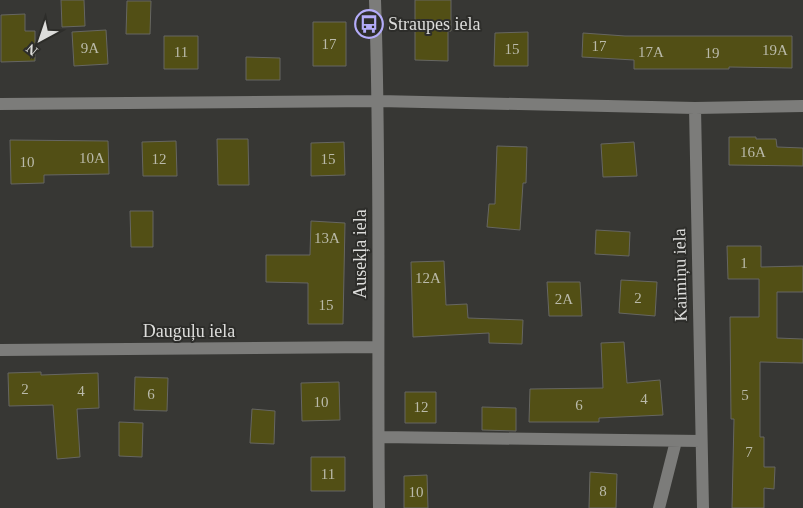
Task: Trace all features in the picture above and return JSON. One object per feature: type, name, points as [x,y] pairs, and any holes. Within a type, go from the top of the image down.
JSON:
[{"type":"street","name":"Ausekļa iela","points":[[375,0],[379,101],[379,508]]},
{"type":"street","points":[[0,104],[379,101],[694,108],[803,106]]},
{"type":"street","name":"Kaimiņu iela","points":[[694,108],[703,508]]},
{"type":"street","name":"Dauguļu iela","points":[[0,350],[378,348]]},
{"type":"street","points":[[378,437],[701,441]]},
{"type":"street","points":[[659,508],[676,441]]},
{"type":"building","points":[[61,0],[84,0],[85,26],[62,27]]},
{"type":"building","points":[[415,0],[451,0],[451,31],[448,31],[448,61],[415,60]]},
{"type":"building","points":[[127,1],[151,1],[150,34],[126,34]]},
{"type":"building","points":[[25,14],[25,31],[35,31],[35,61],[1,62],[1,15]]},
{"type":"building","points":[[313,22],[346,22],[346,66],[313,66]]},
{"type":"building","points":[[106,30],[108,64],[74,66],[72,32]]},
{"type":"building","points":[[528,32],[528,66],[494,66],[495,33]]},
{"type":"building","points":[[583,33],[625,36],[792,36],[792,68],[634,69],[634,60],[582,57]]},
{"type":"building","points":[[164,36],[198,36],[198,69],[164,69]]},
{"type":"building","points":[[246,57],[280,58],[280,80],[246,80]]},
{"type":"building","points":[[729,137],[776,139],[777,147],[803,148],[803,166],[729,165]]},
{"type":"building","points":[[217,139],[248,139],[249,185],[218,185]]},
{"type":"building","points":[[10,140],[108,141],[109,174],[44,175],[44,183],[11,184]]},
{"type":"building","points":[[176,141],[177,176],[143,176],[142,142]]},
{"type":"building","points":[[344,142],[345,175],[311,176],[311,143]]},
{"type":"building","points":[[634,142],[637,176],[603,177],[601,144]]},
{"type":"building","points":[[497,146],[527,147],[526,183],[523,183],[520,230],[487,227],[489,204],[495,204]]},
{"type":"building","points":[[130,211],[153,211],[153,247],[131,247]]},
{"type":"building","points":[[311,221],[345,223],[343,324],[308,324],[308,283],[266,282],[266,255],[310,255]]},
{"type":"building","points":[[596,230],[630,232],[629,256],[595,254]]},
{"type":"building","points":[[727,246],[761,246],[761,267],[803,266],[803,292],[777,292],[777,338],[803,339],[803,363],[760,362],[760,437],[764,437],[764,467],[775,467],[774,489],[764,488],[764,508],[732,508],[734,419],[731,419],[730,317],[759,317],[759,279],[728,279]]},
{"type":"building","points":[[444,261],[446,305],[467,304],[468,318],[523,320],[522,344],[489,343],[489,333],[413,337],[411,262]]},
{"type":"building","points":[[621,280],[657,282],[655,316],[619,313]]},
{"type":"building","points":[[547,282],[580,282],[582,316],[549,316]]},
{"type":"building","points":[[624,342],[627,383],[660,380],[663,415],[599,418],[599,422],[529,422],[530,389],[603,388],[601,343]]},
{"type":"building","points":[[41,372],[41,375],[98,373],[99,408],[77,409],[80,457],[57,459],[53,405],[9,406],[8,373]]},
{"type":"building","points":[[135,377],[168,378],[167,411],[134,410]]},
{"type":"building","points":[[339,382],[340,420],[302,421],[301,383]]},
{"type":"building","points":[[405,392],[436,392],[436,423],[405,423]]},
{"type":"building","points":[[482,407],[516,408],[516,431],[482,430]]},
{"type":"building","points":[[252,409],[275,411],[274,444],[250,443]]},
{"type":"building","points":[[119,422],[143,423],[142,457],[119,456]]},
{"type":"building","points":[[311,457],[345,457],[345,491],[311,491]]},
{"type":"building","points":[[590,472],[617,474],[616,508],[589,508]]},
{"type":"building","points":[[427,475],[428,508],[404,508],[404,476]]},
{"type":"place","name":"Straupes iela","points":[[369,24]]}]
